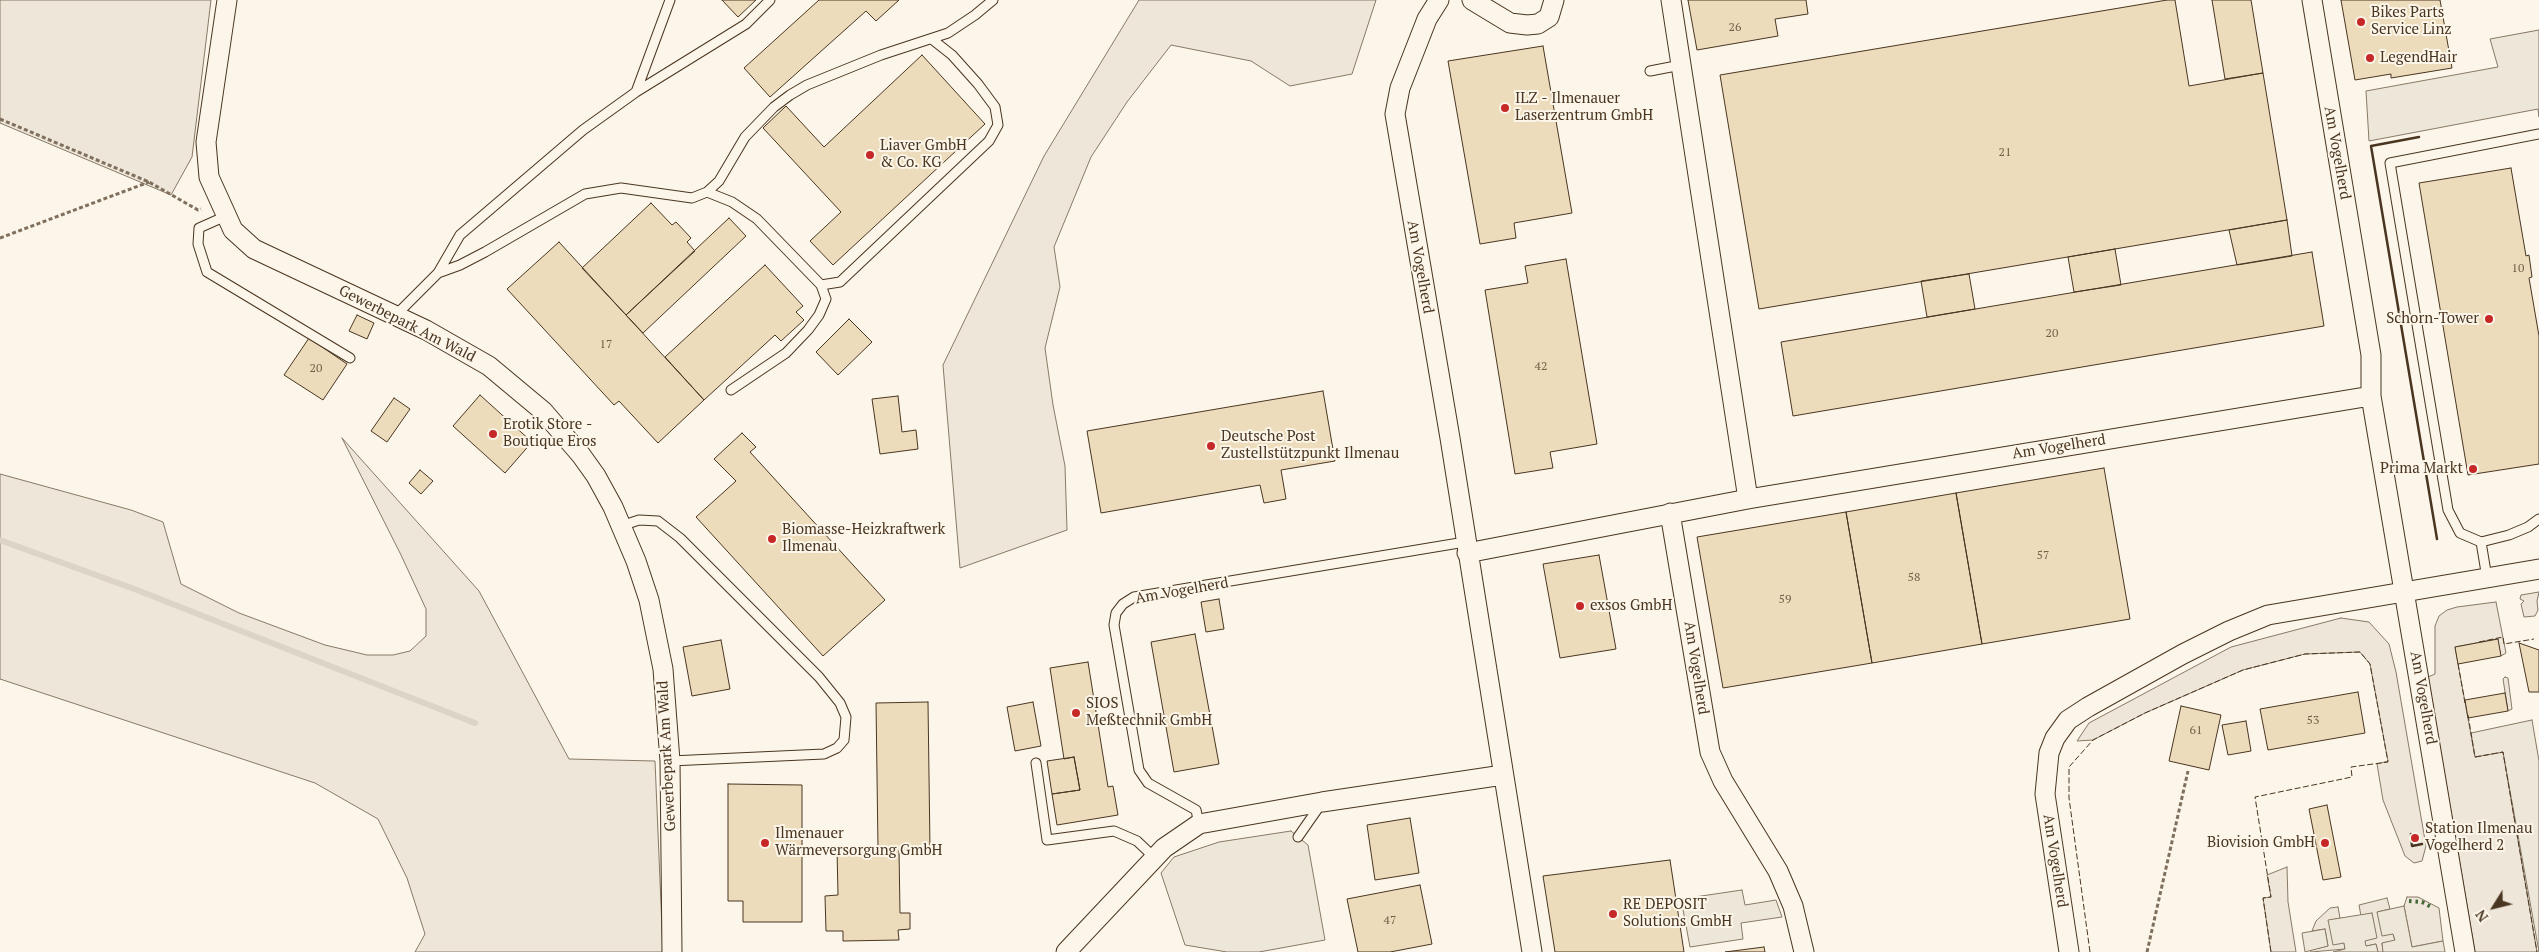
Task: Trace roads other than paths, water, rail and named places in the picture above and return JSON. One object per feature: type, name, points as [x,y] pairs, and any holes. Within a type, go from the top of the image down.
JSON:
[{"type":"street","name":"Gewerbepark Am Wald","points":[[227,0],[206,142],[209,177],[233,230],[254,249],[462,348],[489,366],[543,411],[596,476],[621,526],[649,600],[663,669],[670,761],[672,952]]},
{"type":"street","name":"Am Vogelherd","points":[[1439,0],[1424,27],[1400,88],[1395,114],[1532,952]]},
{"type":"street","points":[[1472,0],[1510,22],[1527,25],[1538,24],[1549,17],[1554,0]]},
{"type":"street","points":[[1671,0],[1748,499]]},
{"type":"street","name":"Am Vogelherd","points":[[2312,0],[2371,355],[2371,396],[2465,952]]},
{"type":"street","name":"Am Vogelherd","points":[[1466,547],[2371,396]]},
{"type":"street","name":"Am Vogelherd","points":[[1670,513],[1710,752],[1723,781],[1778,870],[1793,906],[1804,952]]},
{"type":"street","name":"Am Vogelherd","points":[[2069,952],[2045,794],[2049,752],[2055,738],[2068,720],[2183,654],[2229,631],[2268,616],[2539,569]]},
{"type":"street","points":[[1066,952],[1164,848],[1199,824],[1322,802],[1504,774]]},
{"type":"lane","points":[[636,92],[670,0]]},
{"type":"lane","points":[[395,316],[438,273],[460,235],[583,130],[636,92],[746,24],[770,0]]},
{"type":"lane","points":[[438,273],[460,265],[485,252],[585,194],[621,188],[692,198],[707,192],[719,181],[745,137],[774,107],[790,95],[807,85],[881,55],[933,40],[960,26],[993,0]]},
{"type":"lane","points":[[821,286],[840,282],[989,140],[998,126],[995,107],[978,84],[952,54],[933,40]]},
{"type":"lane","points":[[1650,71],[1681,65]]},
{"type":"lane","points":[[2539,134],[2390,163],[2448,510],[2460,532],[2481,542],[2509,535],[2528,527],[2539,519]]},
{"type":"lane","points":[[707,192],[732,202],[757,219],[821,286],[826,299],[819,315],[808,330],[786,353],[731,390]]},
{"type":"lane","points":[[223,209],[199,228],[198,244],[207,272],[350,358]]},
{"type":"lane","points":[[621,526],[639,520],[658,521],[680,538],[819,677],[840,703],[846,716],[844,740],[837,748],[824,754],[670,761]]},
{"type":"lane","points":[[2481,542],[2487,578]]},
{"type":"lane","name":"Am Vogelherd","points":[[1199,824],[1196,810],[1148,783],[1139,770],[1114,625],[1116,613],[1123,604],[1134,598],[1466,547]]},
{"type":"lane","points":[[1036,763],[1047,840],[1114,831],[1137,841],[1155,858]]},
{"type":"lane","points":[[1298,837],[1322,802]]},
{"type":"waterway","points":[[0,540],[137,590],[475,723]]},
{"type":"place","name":"Bikes Parts Service Linz","points":[[2361,22]]},
{"type":"place","name":"LegendHair","points":[[2370,58]]},
{"type":"place","name":"ILZ - Ilmenauer Laserzentrum GmbH","points":[[1505,108]]},
{"type":"place","name":"Liaver GmbH & Co. KG","points":[[870,155]]},
{"type":"place","name":"Schorn-Tower","points":[[2489,319]]},
{"type":"place","name":"Erotik Store - Boutique Eros","points":[[493,434]]},
{"type":"place","name":"Deutsche Post Zustellstützpunkt Ilmenau","points":[[1211,446]]},
{"type":"place","name":"Prima Markt","points":[[2473,469]]},
{"type":"place","name":"Biomasse-Heizkraftwerk Ilmenau","points":[[772,539]]},
{"type":"place","name":"exsos GmbH","points":[[1580,606]]},
{"type":"place","name":"SIOS Meßtechnik GmbH","points":[[1076,713]]},
{"type":"place","name":"Station Ilmenau Vogelherd 2","points":[[2415,838]]},
{"type":"place","name":"Ilmenauer Wärmeversorgung GmbH","points":[[765,843]]},
{"type":"place","name":"Biovision GmbH","points":[[2325,843]]},
{"type":"place","name":"RE DEPOSIT Solutions GmbH","points":[[1613,914]]}]
